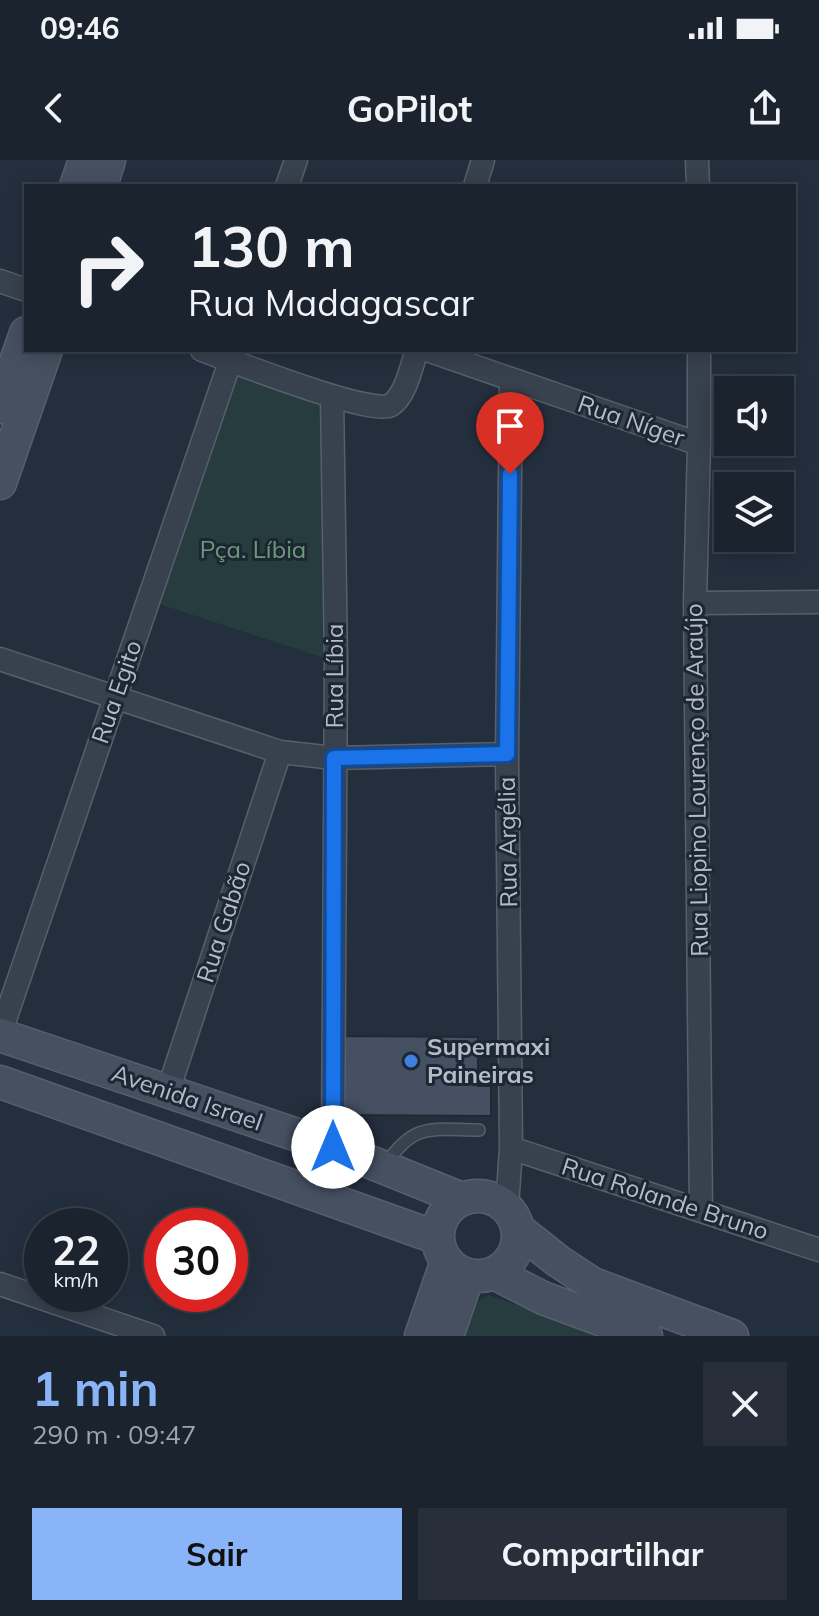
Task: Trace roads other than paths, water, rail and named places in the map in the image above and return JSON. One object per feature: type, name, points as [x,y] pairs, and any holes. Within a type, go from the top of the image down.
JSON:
[{"type":"street","points":[[77,184],[85,160]]},
{"type":"street","points":[[102,184],[109,160]]},
{"type":"street","points":[[288,184],[296,160]]},
{"type":"street","points":[[476,184],[483,160]]},
{"type":"street","points":[[697,160],[698,184]]},
{"type":"street","points":[[0,281],[24,289]]},
{"type":"street","points":[[0,407],[24,339]]},
{"type":"street","points":[[0,483],[45,352]]},
{"type":"street","points":[[233,355],[332,396],[369,407],[386,408],[402,393],[416,352]]},
{"type":"street","name":"Rua Níger","points":[[432,352],[699,444]]},
{"type":"street","name":"Rua Liopino Lourenço de Araújo","points":[[699,352],[695,603],[701,1211]]},
{"type":"street","name":"Rua Egito","points":[[0,1034],[233,355]]},
{"type":"street","name":"Rua Argélia","points":[[511,381],[507,754],[513,1219]]},
{"type":"street","name":"Rua Líbia","points":[[332,396],[333,1147]]},
{"type":"street","points":[[695,603],[819,602]]},
{"type":"street","points":[[0,659],[280,752],[334,758],[507,754]]},
{"type":"street","name":"Rua Gabão","points":[[168,1091],[280,752]]},
{"type":"street","name":"Avenida Israel","points":[[0,1034],[333,1147],[462,1199]]},
{"type":"street","name":"Avenida Israel","points":[[0,1082],[646,1336]]},
{"type":"street","name":"Rua Rolande Bruno","points":[[511,1148],[819,1250]]},
{"type":"street","points":[[447,1336],[462,1262],[444,1214],[462,1199],[485,1196],[558,1261],[593,1284],[732,1336]]},
{"type":"street","points":[[462,1262],[506,1266],[519,1244],[513,1219]]},
{"type":"street","points":[[421,1336],[462,1262]]},
{"type":"street","points":[[0,1284],[153,1336]]},
{"type":"lane","points":[[383,1167],[409,1136],[421,1130],[479,1130]]},
{"type":"place","name":"Supermaxi Paineiras","points":[[411,1061]]},
{"type":"park label","name":"Pça. Líbia","points":[[253,550]]}]
